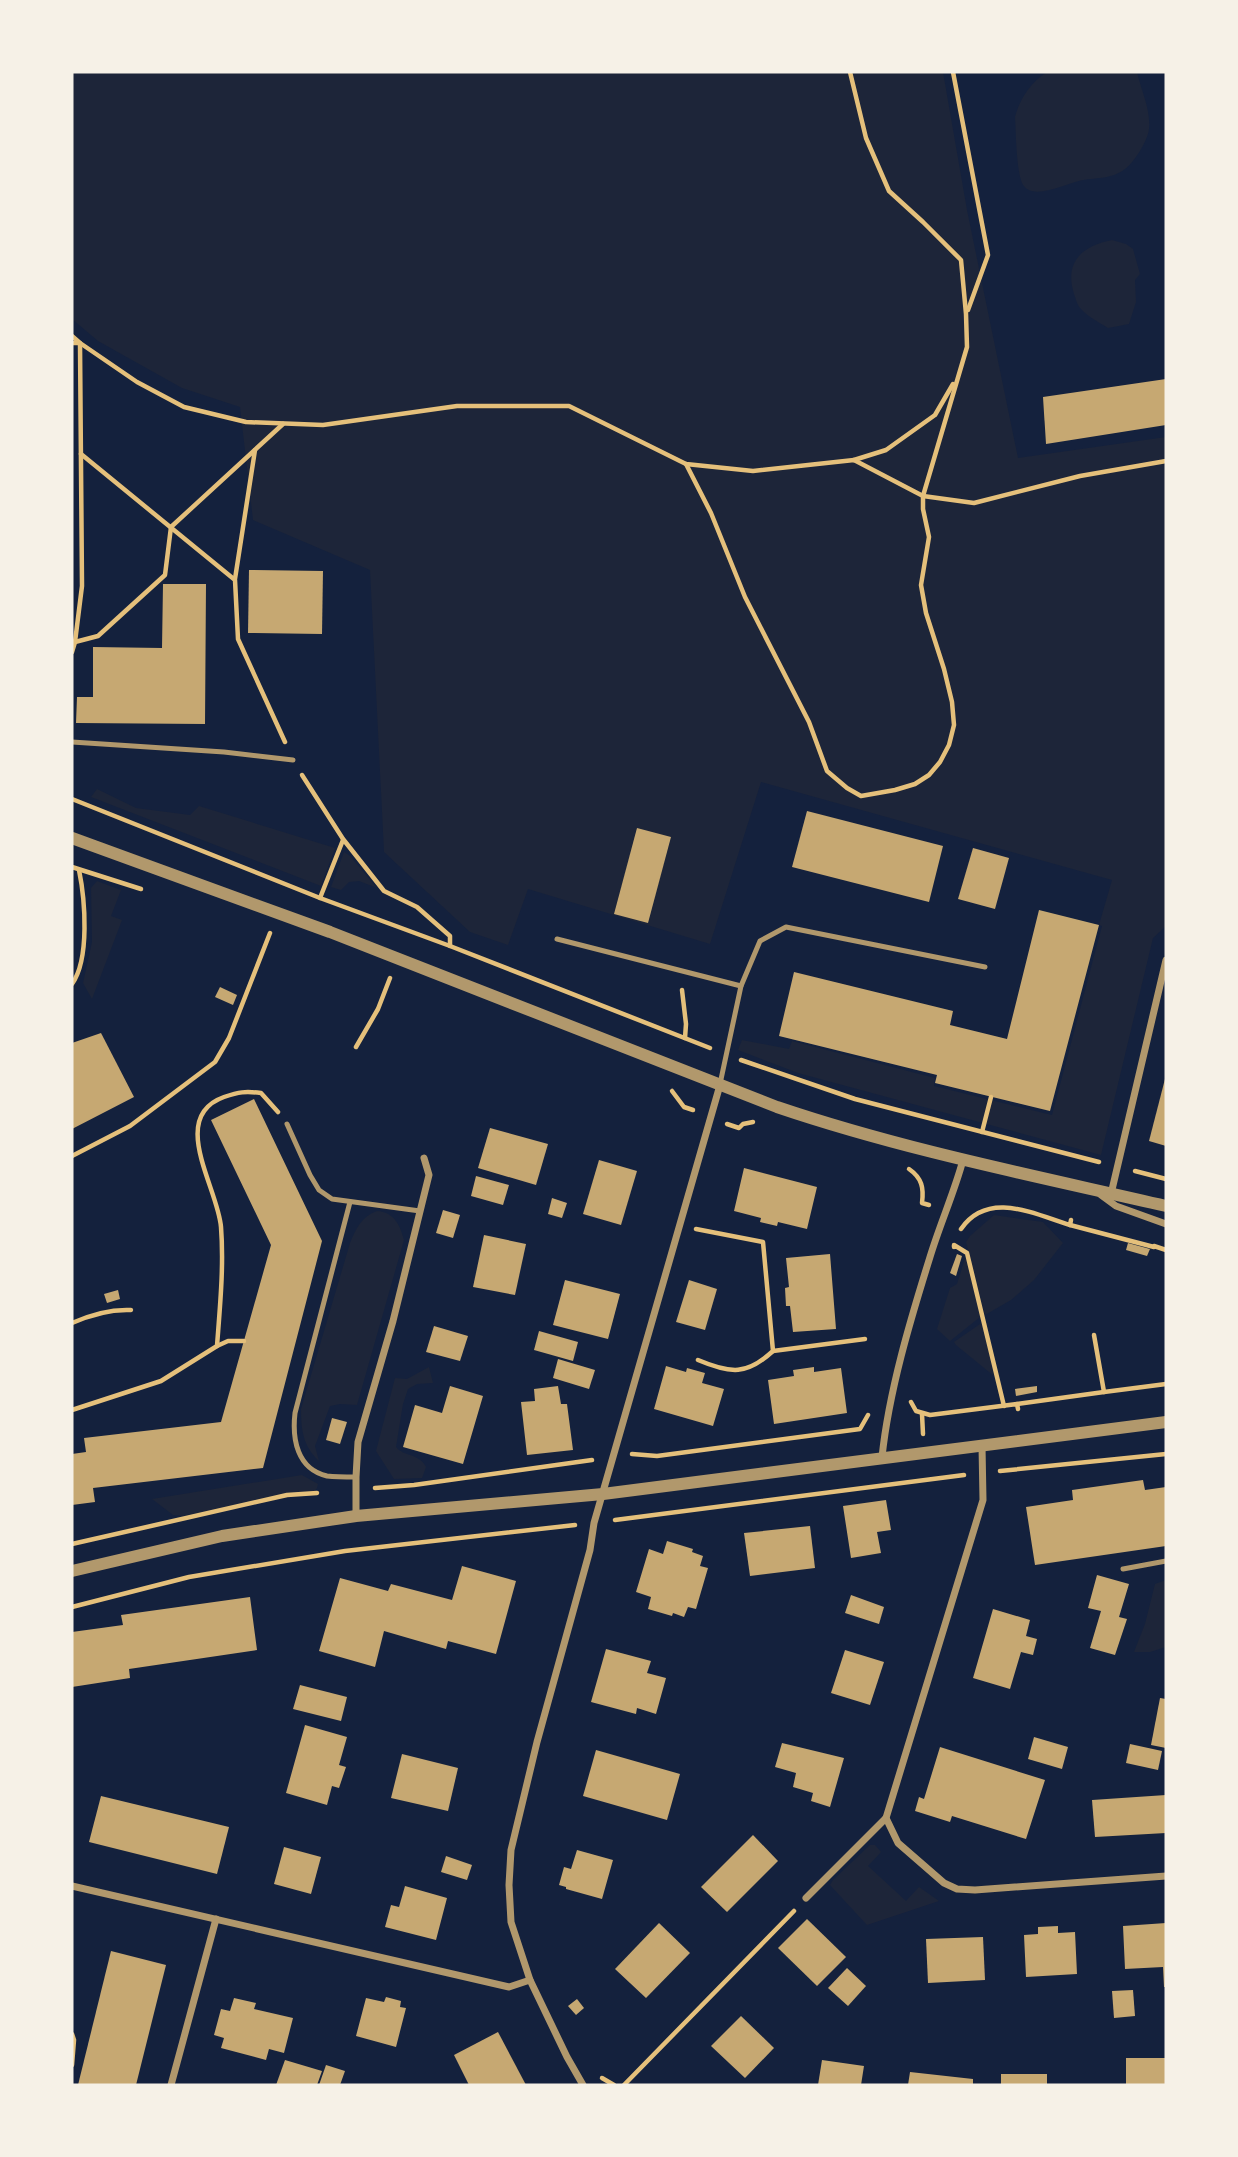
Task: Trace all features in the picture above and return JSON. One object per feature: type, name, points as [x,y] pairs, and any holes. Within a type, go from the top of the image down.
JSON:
[{"type":"street","points":[[72,838],[341,937],[824,1123],[963,1160],[1166,1206]]},
{"type":"street","points":[[1111,1194],[1166,960]]},
{"type":"street","points":[[583,2085],[530,1980],[511,1922],[511,1850],[603,1494],[720,1085]]},
{"type":"street","points":[[356,1516],[358,1442],[393,1321],[429,1175],[424,1158]]},
{"type":"street","points":[[882,1457],[888,1410],[930,1256],[963,1160]]},
{"type":"street","points":[[1095,1190],[1115,1206],[1166,1224]]},
{"type":"street","points":[[72,1571],[222,1536],[356,1516],[603,1494],[1166,1422]]},
{"type":"street","points":[[806,1898],[886,1818],[983,1500],[982,1446]]},
{"type":"street","points":[[886,1818],[898,1843],[944,1883],[957,1889],[975,1890],[1166,1875]]},
{"type":"street","points":[[72,1886],[509,1987],[530,1980]]},
{"type":"street","points":[[171,2085],[216,1919]]},
{"type":"lane","points":[[72,742],[224,752],[292,760]]},
{"type":"lane","points":[[720,1085],[740,986],[760,941],[786,927],[985,967]]},
{"type":"lane","points":[[557,939],[740,986]]},
{"type":"lane","points":[[287,1124],[310,1175],[319,1190],[332,1199],[420,1211]]},
{"type":"lane","points":[[350,1202],[293,1429],[299,1456],[310,1467],[326,1475],[356,1477]]},
{"type":"lane","points":[[1123,1569],[1166,1561]]},
{"type":"path","points":[[686,464],[712,513],[745,597],[809,722],[827,771],[861,796],[915,785],[929,775],[949,745],[954,725],[947,680],[926,613],[921,585],[929,537],[923,496],[967,347],[961,260],[889,191],[866,138],[850,72]]},
{"type":"path","points":[[953,72],[988,255],[966,314]]},
{"type":"path","points":[[72,336],[137,382],[184,407],[246,422],[323,425],[457,407],[569,406],[686,464],[725,470],[752,471],[854,460],[886,450],[935,415],[957,378]]},
{"type":"path","points":[[72,343],[80,343]]},
{"type":"path","points":[[72,652],[82,586],[80,343]]},
{"type":"path","points":[[75,642],[98,636],[165,575],[171,527],[283,423]]},
{"type":"path","points":[[255,450],[235,580],[238,639],[292,760],[343,839],[384,891],[417,907],[450,936],[450,946]]},
{"type":"path","points":[[81,454],[235,580]]},
{"type":"path","points":[[854,460],[923,496],[974,503],[1080,476],[1166,461]]},
{"type":"path","points":[[72,799],[727,1055],[855,1099],[1166,1179]]},
{"type":"path","points":[[320,898],[343,839]]},
{"type":"path","points":[[72,984],[83,951],[84,927],[79,869]]},
{"type":"path","points":[[72,1156],[130,1126],[215,1062],[229,1038],[270,932]]},
{"type":"path","points":[[680,971],[685,1038]]},
{"type":"path","points":[[356,1046],[378,1009],[390,978]]},
{"type":"path","points":[[217,1346],[221,1290],[221,1225],[197,1144],[197,1125],[203,1111],[214,1101],[244,1091],[261,1093],[287,1124]]},
{"type":"path","points":[[982,1132],[991,1097]]},
{"type":"path","points":[[1004,1406],[967,1254],[952,1247],[967,1222],[978,1212],[1003,1206],[1155,1244],[1166,1250]]},
{"type":"path","points":[[692,1228],[762,1242],[773,1351]]},
{"type":"path","points":[[72,1323],[118,1309],[131,1310]]},
{"type":"path","points":[[1094,1335],[1104,1392]]},
{"type":"path","points":[[698,1360],[726,1370],[742,1370],[758,1364],[773,1351],[865,1339]]},
{"type":"path","points":[[72,1410],[160,1381],[228,1341],[244,1341]]},
{"type":"path","points":[[909,1395],[916,1411],[930,1415],[1017,1406],[1166,1384]]},
{"type":"path","points":[[72,1544],[287,1495],[427,1483],[614,1456],[657,1456],[860,1429],[869,1412],[912,1406]]},
{"type":"path","points":[[625,2084],[806,1898]]},
{"type":"path","points":[[72,2034],[72,2065]]},
{"type":"path","points":[[599,2076],[614,2085]]},
{"type":"shaded area","points":[[72,72],[943,72],[967,210],[1018,458],[1166,437],[1166,926],[1153,938],[1101,1155],[798,1073],[738,1050],[742,1040],[789,1049],[792,1041],[935,1078],[934,1086],[1052,1115],[1112,880],[761,782],[710,944],[528,889],[508,945],[470,932],[384,852],[370,570],[253,520],[240,407],[182,388],[98,341],[72,319]]},
{"type":"shaded area","points":[[1047,72],[1137,72],[1147,107],[1149,129],[1140,151],[1120,173],[1035,192],[1024,186],[1018,163],[1015,117],[1027,91]]},
{"type":"shaded area","points":[[1112,240],[1133,249],[1140,274],[1135,280],[1136,302],[1129,324],[1108,328],[1080,307],[1074,294],[1072,273],[1074,264],[1084,251]]},
{"type":"shaded area","points":[[97,789],[136,808],[190,815],[199,806],[335,848],[321,886],[91,797]]},
{"type":"shaded area","points":[[344,852],[377,888],[359,881],[349,882],[341,890],[331,887]]},
{"type":"shaded area","points":[[97,881],[121,890],[111,916],[122,920],[92,999],[83,983],[92,942],[91,888]]},
{"type":"shaded area","points":[[377,1211],[388,1214],[395,1220],[404,1240],[357,1405],[330,1406],[315,1446],[319,1461],[309,1450],[304,1437],[301,1409],[350,1243],[363,1220]]},
{"type":"shaded area","points":[[994,1215],[1043,1222],[1063,1243],[1034,1280],[1011,1300],[985,1315],[966,1242]]},
{"type":"shaded area","points":[[966,1255],[980,1317],[950,1341],[937,1329],[950,1288],[957,1284]]},
{"type":"shaded area","points":[[983,1322],[994,1376],[954,1342]]},
{"type":"shaded area","points":[[429,1367],[433,1383],[417,1384],[408,1389],[396,1447],[419,1459],[426,1467],[422,1478],[394,1479],[376,1451],[395,1378],[407,1379]]},
{"type":"shaded area","points":[[302,1475],[318,1484],[313,1493],[182,1516],[173,1515],[152,1499]]},
{"type":"shaded area","points":[[1166,1580],[1166,1647],[1150,1652],[1134,1652],[1145,1624],[1155,1584]]},
{"type":"shaded area","points":[[870,1845],[875,1845],[881,1852],[868,1866],[906,1901],[919,1887],[939,1901],[867,1925],[830,1885]]},
{"type":"building","points":[[1166,379],[1166,425],[1046,444],[1043,397]]},
{"type":"building","points":[[249,570],[323,571],[322,634],[248,633]]},
{"type":"building","points":[[163,584],[206,584],[205,724],[76,723],[77,697],[93,697],[93,647],[162,648]]},
{"type":"building","points":[[807,811],[943,846],[929,902],[792,867]]},
{"type":"building","points":[[637,828],[671,837],[648,923],[614,914]]},
{"type":"building","points":[[973,848],[1009,858],[995,909],[958,899]]},
{"type":"building","points":[[1039,910],[1099,925],[1050,1111],[935,1083],[937,1075],[779,1036],[794,972],[953,1011],[950,1025],[1007,1039]]},
{"type":"building","points":[[220,987],[237,995],[233,1005],[215,997]]},
{"type":"building","points":[[101,1033],[134,1097],[72,1129],[72,1043]]},
{"type":"building","points":[[1166,1079],[1166,1146],[1149,1141]]},
{"type":"building","points":[[254,1099],[322,1241],[263,1468],[93,1488],[95,1502],[72,1505],[72,1454],[86,1452],[84,1438],[221,1422],[271,1245],[211,1120]]},
{"type":"building","points":[[490,1128],[548,1144],[536,1185],[478,1168]]},
{"type":"building","points":[[599,1160],[637,1171],[621,1225],[583,1214]]},
{"type":"building","points":[[744,1168],[817,1187],[807,1229],[778,1222],[777,1226],[760,1222],[761,1218],[734,1211]]},
{"type":"building","points":[[476,1176],[509,1185],[503,1205],[471,1196]]},
{"type":"building","points":[[552,1198],[567,1203],[562,1218],[548,1214]]},
{"type":"building","points":[[443,1210],[460,1215],[453,1238],[436,1233]]},
{"type":"building","points":[[484,1235],[526,1244],[515,1295],[473,1287]]},
{"type":"building","points":[[1128,1243],[1150,1249],[1147,1256],[1126,1250]]},
{"type":"building","points":[[830,1254],[836,1329],[793,1332],[790,1306],[786,1306],[785,1288],[789,1287],[786,1258]]},
{"type":"building","points":[[957,1254],[962,1256],[956,1276],[950,1273]]},
{"type":"building","points":[[565,1280],[620,1294],[608,1339],[553,1325]]},
{"type":"building","points":[[689,1280],[717,1289],[705,1330],[676,1322]]},
{"type":"building","points":[[118,1290],[120,1299],[107,1303],[104,1294]]},
{"type":"building","points":[[434,1326],[468,1336],[460,1361],[426,1352]]},
{"type":"building","points":[[539,1331],[578,1342],[573,1361],[534,1350]]},
{"type":"building","points":[[558,1359],[595,1370],[589,1389],[553,1378]]},
{"type":"building","points":[[666,1366],[686,1372],[687,1368],[705,1373],[702,1383],[724,1389],[713,1426],[654,1409]]},
{"type":"building","points":[[814,1367],[814,1372],[841,1368],[847,1413],[774,1424],[768,1380],[794,1376],[793,1370]]},
{"type":"building","points":[[450,1386],[483,1396],[463,1464],[403,1447],[415,1405],[442,1413]]},
{"type":"building","points":[[558,1386],[561,1404],[567,1404],[573,1450],[527,1455],[521,1402],[535,1401],[534,1389]]},
{"type":"building","points":[[1037,1386],[1037,1392],[1016,1396],[1015,1389]]},
{"type":"building","points":[[332,1418],[347,1422],[340,1444],[326,1440]]},
{"type":"building","points":[[1143,1480],[1145,1490],[1166,1487],[1166,1546],[1035,1565],[1026,1507],[1073,1500],[1072,1490]]},
{"type":"building","points":[[886,1500],[891,1530],[877,1532],[881,1553],[851,1558],[843,1506]]},
{"type":"building","points":[[810,1526],[815,1568],[750,1576],[744,1533]]},
{"type":"building","points":[[667,1541],[693,1549],[692,1552],[703,1556],[700,1566],[708,1568],[696,1609],[688,1607],[684,1617],[648,1609],[651,1597],[636,1592],[649,1549],[663,1554]]},
{"type":"building","points":[[462,1566],[516,1581],[496,1654],[448,1641],[446,1649],[384,1631],[375,1667],[319,1651],[340,1578],[388,1591],[391,1584],[452,1600]]},
{"type":"building","points":[[1097,1575],[1129,1584],[1119,1617],[1127,1619],[1115,1655],[1090,1648],[1101,1611],[1088,1608]]},
{"type":"building","points":[[851,1595],[884,1607],[879,1624],[845,1613]]},
{"type":"building","points":[[250,1597],[257,1650],[129,1669],[130,1678],[72,1687],[72,1632],[123,1625],[121,1615]]},
{"type":"building","points":[[993,1609],[1030,1620],[1026,1636],[1037,1639],[1033,1655],[1021,1652],[1010,1689],[973,1678]]},
{"type":"building","points":[[606,1649],[651,1661],[647,1673],[666,1678],[656,1714],[637,1708],[636,1714],[591,1702]]},
{"type":"building","points":[[845,1650],[884,1662],[870,1705],[831,1693]]},
{"type":"building","points":[[300,1685],[347,1697],[341,1721],[293,1709]]},
{"type":"building","points":[[1160,1698],[1166,1699],[1166,1748],[1151,1745]]},
{"type":"building","points":[[305,1725],[347,1737],[339,1765],[346,1767],[339,1788],[332,1786],[327,1805],[286,1793]]},
{"type":"building","points":[[1034,1737],[1068,1747],[1062,1769],[1028,1759]]},
{"type":"building","points":[[782,1743],[844,1758],[830,1807],[811,1801],[813,1793],[793,1787],[796,1773],[775,1767]]},
{"type":"building","points":[[1130,1744],[1162,1751],[1158,1770],[1126,1763]]},
{"type":"building","points":[[940,1747],[1045,1780],[1026,1839],[952,1816],[950,1822],[915,1811],[919,1797],[924,1799]]},
{"type":"building","points":[[596,1750],[680,1774],[667,1820],[583,1796]]},
{"type":"building","points":[[402,1754],[458,1768],[448,1811],[391,1798]]},
{"type":"building","points":[[1166,1795],[1166,1833],[1095,1837],[1092,1800]]},
{"type":"building","points":[[101,1796],[229,1827],[217,1874],[89,1842]]},
{"type":"building","points":[[753,1835],[778,1861],[727,1912],[701,1887]]},
{"type":"building","points":[[284,1847],[321,1857],[311,1894],[274,1884]]},
{"type":"building","points":[[577,1850],[613,1860],[602,1899],[559,1885],[564,1867],[571,1869]]},
{"type":"building","points":[[446,1856],[472,1865],[467,1880],[441,1872]]},
{"type":"building","points":[[405,1886],[447,1898],[436,1940],[385,1927],[391,1905],[399,1907]]},
{"type":"building","points":[[807,1919],[846,1957],[817,1986],[778,1948]]},
{"type":"building","points":[[659,1923],[690,1953],[646,1998],[615,1969]]},
{"type":"building","points":[[1166,1923],[1164,1987],[1163,1967],[1125,1969],[1123,1926]]},
{"type":"building","points":[[1058,1926],[1058,1933],[1075,1932],[1077,1974],[1026,1977],[1024,1935],[1038,1934],[1038,1927]]},
{"type":"building","points":[[983,1937],[985,1980],[928,1983],[926,1939]]},
{"type":"building","points":[[111,1951],[166,1965],[136,2085],[78,2085]]},
{"type":"building","points":[[847,1968],[866,1986],[848,2006],[828,1988]]},
{"type":"building","points":[[1133,1990],[1135,2016],[1114,2018],[1112,1991]]},
{"type":"building","points":[[386,1997],[401,2001],[400,2007],[406,2008],[396,2047],[356,2036],[366,1998],[384,2002]]},
{"type":"building","points":[[234,1998],[256,2003],[254,2009],[293,2018],[284,2053],[269,2049],[266,2060],[221,2048],[224,2038],[214,2035],[221,2009],[230,2011]]},
{"type":"building","points":[[577,1999],[584,2008],[576,2015],[568,2006]]},
{"type":"building","points":[[741,2016],[774,2048],[745,2078],[711,2046]]},
{"type":"building","points":[[498,2032],[526,2085],[469,2085],[454,2055]]},
{"type":"building","points":[[1126,2058],[1166,2058],[1166,2085],[1126,2085]]},
{"type":"building","points":[[285,2060],[322,2071],[317,2085],[276,2085]]},
{"type":"building","points":[[822,2060],[864,2066],[861,2085],[818,2085]]},
{"type":"building","points":[[326,2065],[345,2071],[340,2085],[319,2085]]},
{"type":"building","points":[[910,2072],[973,2079],[973,2085],[908,2085]]},
{"type":"building","points":[[1001,2074],[1047,2074],[1047,2085],[1001,2085]]}]
